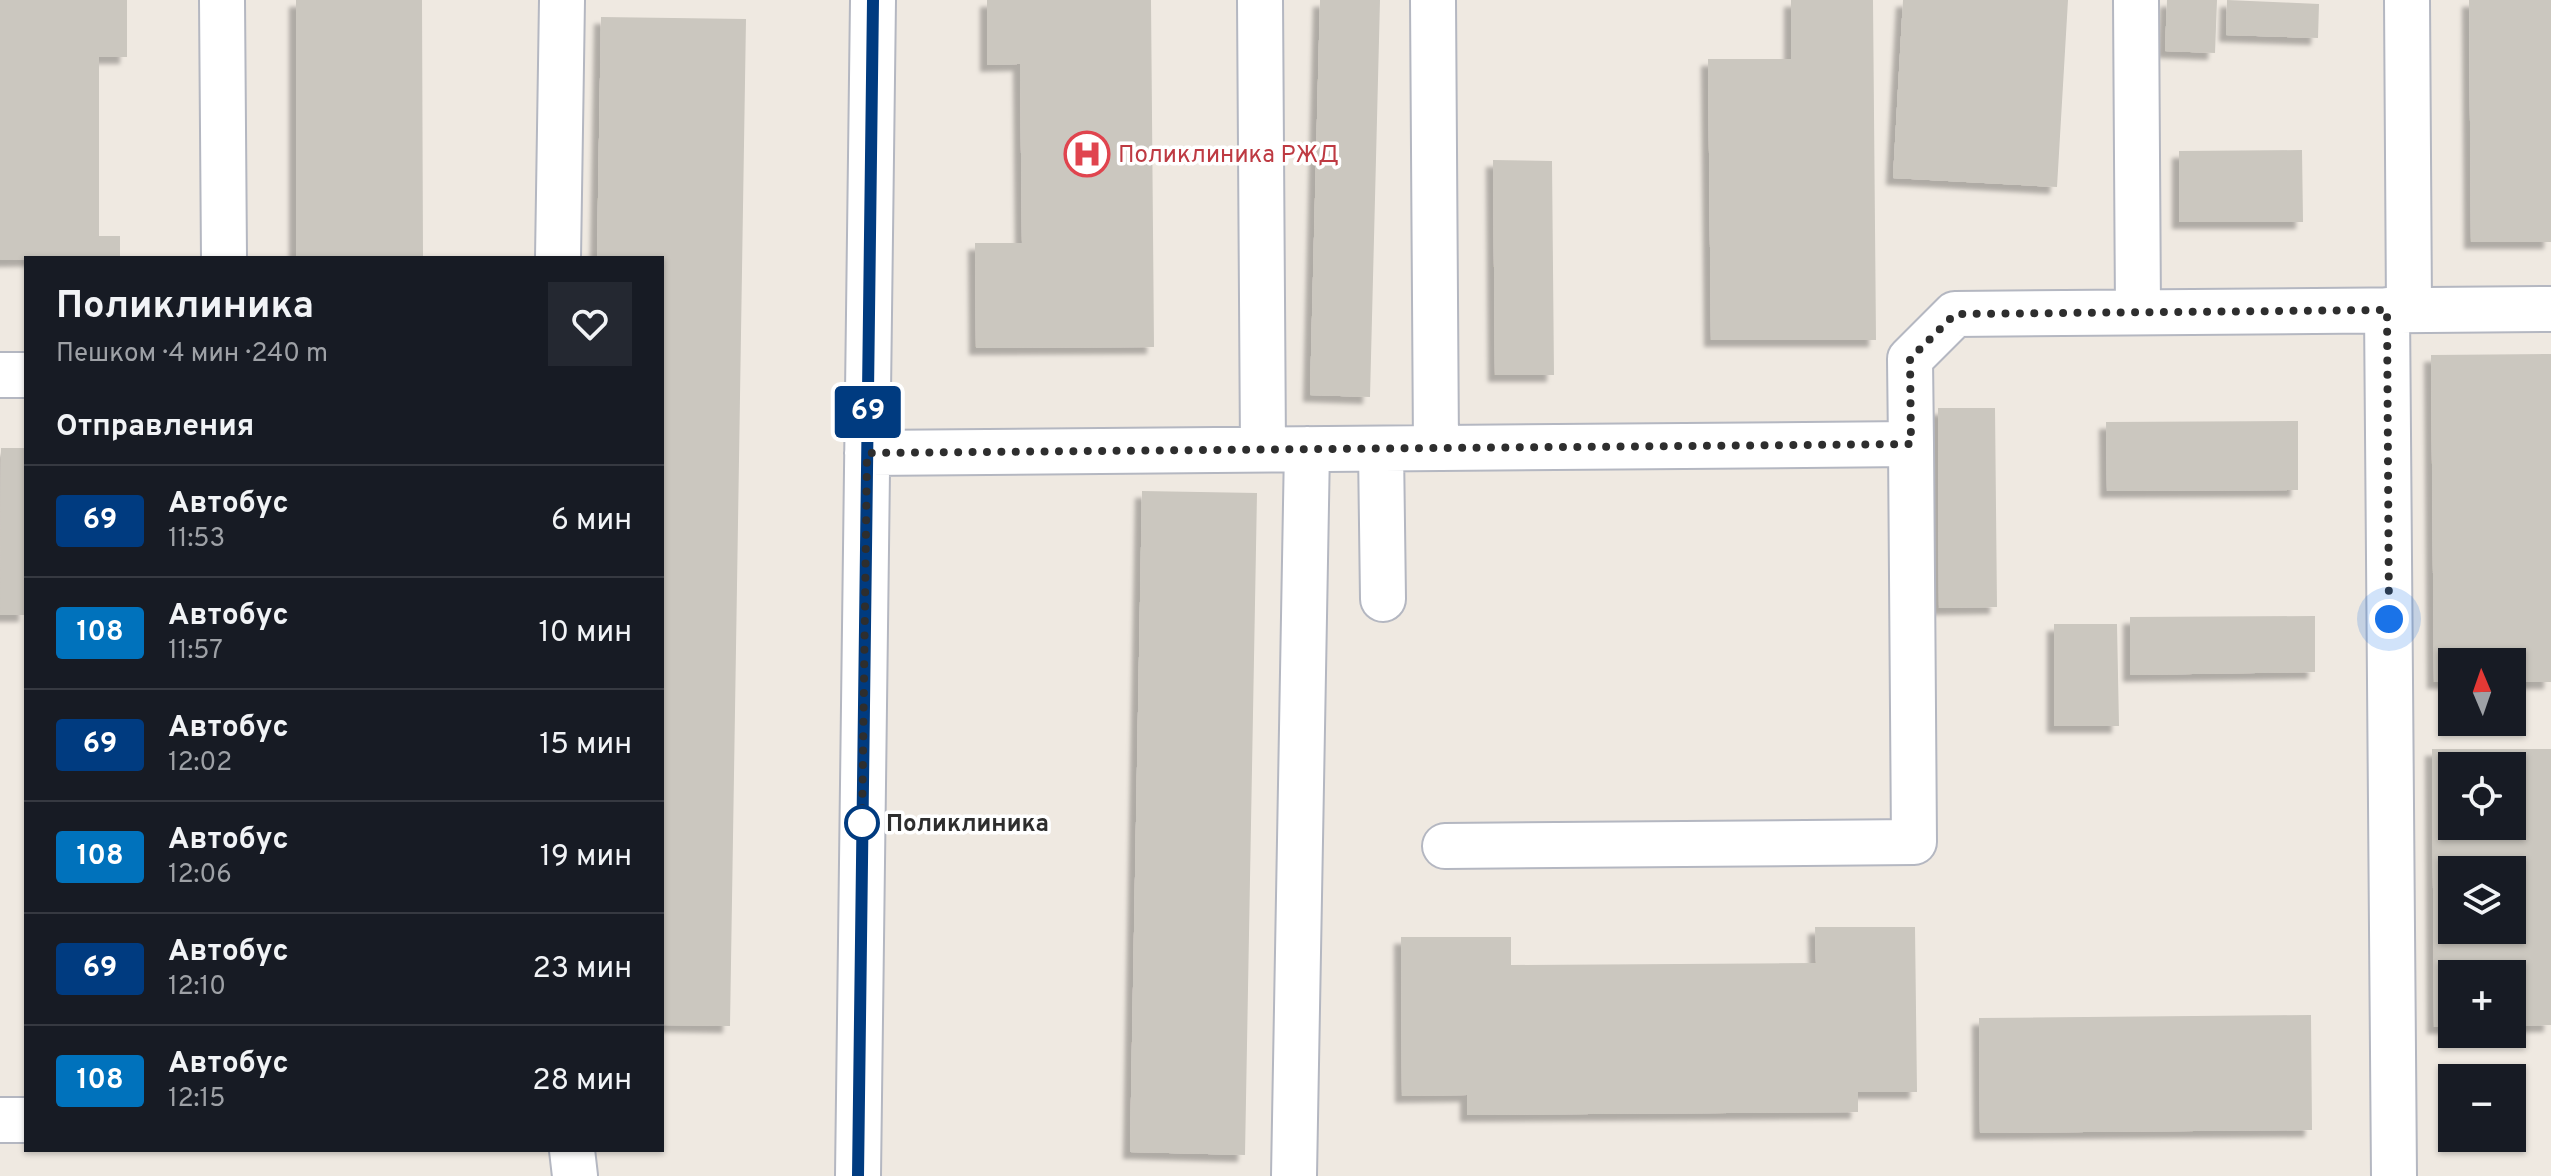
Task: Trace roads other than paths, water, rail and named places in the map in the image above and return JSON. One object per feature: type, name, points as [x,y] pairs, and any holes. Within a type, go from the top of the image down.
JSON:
[{"type":"street","points":[[222,0],[224,256]]},
{"type":"street","points":[[558,256],[562,0]]},
{"type":"street","points":[[858,1176],[873,0]]},
{"type":"street","points":[[1260,0],[1263,449]]},
{"type":"street","points":[[1433,0],[1436,448]]},
{"type":"street","points":[[2136,0],[2138,312]]},
{"type":"street","points":[[2394,1176],[2398,310],[2407,0]]},
{"type":"street","points":[[1445,846],[1914,842],[1910,359],[1955,314],[2551,309]]},
{"type":"street","points":[[0,375],[24,375]]},
{"type":"street","points":[[867,453],[1911,444]]},
{"type":"street","points":[[1294,1176],[1307,449]]},
{"type":"street","points":[[1381,449],[1383,599]]},
{"type":"street","points":[[0,1120],[24,1120]]},
{"type":"street","points":[[572,1152],[575,1176]]},
{"type":"place","name":"Поликлиника РЖД","points":[[1087,154]]},
{"type":"place","name":"Поликлиника","points":[[862,823]]}]
